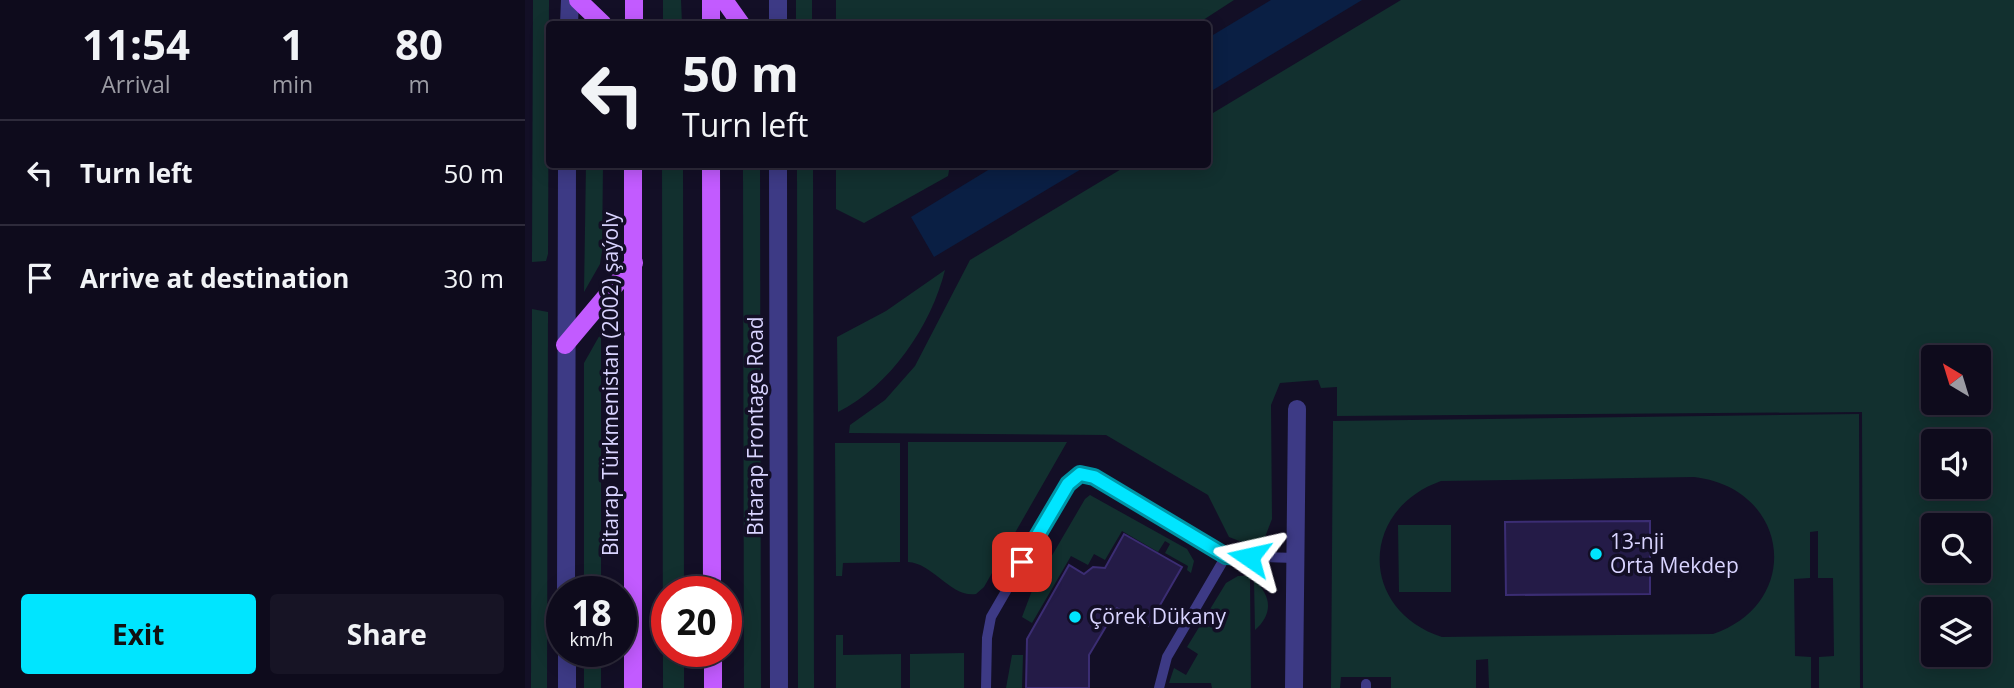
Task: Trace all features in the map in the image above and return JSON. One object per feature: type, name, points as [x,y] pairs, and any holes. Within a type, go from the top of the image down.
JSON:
[{"type":"main road","points":[[578,0],[600,21]]},
{"type":"main road","points":[[633,21],[634,0]]},
{"type":"main road","points":[[711,0],[711,21]]},
{"type":"main road","points":[[724,0],[739,21]]},
{"type":"main road","name":"Bitarap Türkmenistan (2002) şaýoly","points":[[633,168],[633,688]]},
{"type":"main road","points":[[711,168],[712,576]]},
{"type":"main road","points":[[565,345],[634,263]]},
{"type":"main road","points":[[713,667],[713,688]]},
{"type":"street","points":[[569,21],[570,0]]},
{"type":"street","points":[[778,0],[778,21]]},
{"type":"street","points":[[566,576],[568,168]]},
{"type":"street","name":"Bitarap Frontage Road","points":[[778,168],[779,688]]},
{"type":"street","points":[[1294,688],[1297,410]]},
{"type":"street","points":[[567,667],[567,688]]},
{"type":"lane","points":[[986,688],[987,638],[991,617],[1074,477],[1080,474],[1094,477],[1226,556],[1296,558]]},
{"type":"lane","points":[[1159,688],[1167,657],[1226,556]]},
{"type":"green space","points":[[533,0],[549,0],[549,21],[546,21],[548,254],[546,261],[532,262]]},
{"type":"green space","points":[[663,0],[681,0],[682,21],[663,21]]},
{"type":"green space","points":[[796,0],[812,0],[812,21],[796,21]]},
{"type":"green space","points":[[836,0],[1234,0],[1202,21],[836,21]]},
{"type":"green space","points":[[1401,0],[2014,0],[2014,688],[1863,688],[1862,412],[1337,416],[1337,387],[1321,388],[1318,380],[1280,383],[1271,405],[1272,519],[1265,537],[1247,544],[1229,537],[1208,495],[1106,435],[849,433],[850,425],[885,400],[915,366],[970,260],[1123,168],[1211,168],[1211,114]]},
{"type":"green space","points":[[586,168],[603,168],[602,251],[600,264],[584,292]]},
{"type":"green space","points":[[662,168],[683,168],[684,576],[663,576]]},
{"type":"green space","points":[[743,168],[760,168],[761,688],[744,688]]},
{"type":"green space","points":[[797,168],[813,168],[814,688],[798,688]]},
{"type":"green space","points":[[836,168],[949,168],[948,176],[864,223],[836,209]]},
{"type":"green space","points":[[945,270],[930,312],[906,352],[875,387],[838,412],[837,337],[886,311]]},
{"type":"green space","points":[[532,309],[548,312],[547,688],[531,688]]},
{"type":"green space","points":[[601,333],[601,576],[584,576],[584,363]]},
{"type":"green space","points":[[1859,414],[1860,688],[1819,688],[1819,657],[1834,656],[1833,578],[1818,578],[1818,531],[1810,532],[1810,578],[1794,579],[1795,656],[1811,657],[1811,688],[1489,688],[1488,659],[1476,660],[1476,688],[1391,688],[1391,677],[1341,677],[1340,688],[1331,688],[1333,421]],"holes":[[[1694,477],[1726,486],[1750,502],[1766,523],[1774,548],[1772,574],[1762,598],[1742,619],[1713,634],[1442,637],[1415,624],[1395,605],[1384,583],[1380,560],[1383,536],[1395,514],[1414,495],[1441,481]]]},
{"type":"green space","points":[[908,442],[1067,442],[984,587],[976,594],[958,591],[926,568],[908,562]]},
{"type":"green space","points":[[835,443],[900,443],[900,562],[843,563],[842,576],[836,576]]},
{"type":"green space","points":[[1090,495],[1187,549],[1194,561],[1191,573],[1187,570],[1188,566],[1165,553],[1170,544],[1165,541],[1158,552],[1122,531],[1105,560],[1094,554],[1088,565],[1071,556],[1032,623],[1022,617],[1033,588],[1085,499]]},
{"type":"green space","points":[[1398,525],[1451,525],[1451,592],[1399,592]]},
{"type":"green space","points":[[1238,576],[1250,576],[1251,688],[1212,688],[1211,683],[1169,683],[1174,668],[1186,675],[1198,654],[1187,647],[1226,583]]},
{"type":"green space","points":[[1254,580],[1264,592],[1268,605],[1265,618],[1255,630]]},
{"type":"green space","points":[[836,635],[843,635],[843,655],[901,654],[901,688],[836,688]]},
{"type":"green space","points":[[964,653],[964,688],[910,688],[910,654]]},
{"type":"green space","points":[[1012,655],[1023,655],[1022,688],[1006,688]]},
{"type":"green space","points":[[584,667],[601,667],[601,688],[584,688]]},
{"type":"green space","points":[[663,667],[684,667],[684,688],[663,688]]},
{"type":"water","points":[[1271,0],[1362,0],[1211,91],[1211,36]]},
{"type":"water","points":[[991,168],[1083,168],[934,257],[911,217]]},
{"type":"building","points":[[1650,521],[1650,594],[1506,595],[1505,522]]},
{"type":"building","name":"Çörek Dükany","points":[[1124,534],[1182,567],[1148,626],[1117,608],[1089,655],[1089,688],[1026,688],[1027,639],[1069,565],[1084,574],[1093,567],[1105,568]]},
{"type":"place","name":"13-nji Orta Mekdep","points":[[1596,554]]},
{"type":"place","name":"Çörek Dükany","points":[[1075,617]]},
{"type":"route","points":[[1022,562],[1068,484],[1080,474],[1094,477],[1226,556],[1249,557]]}]
